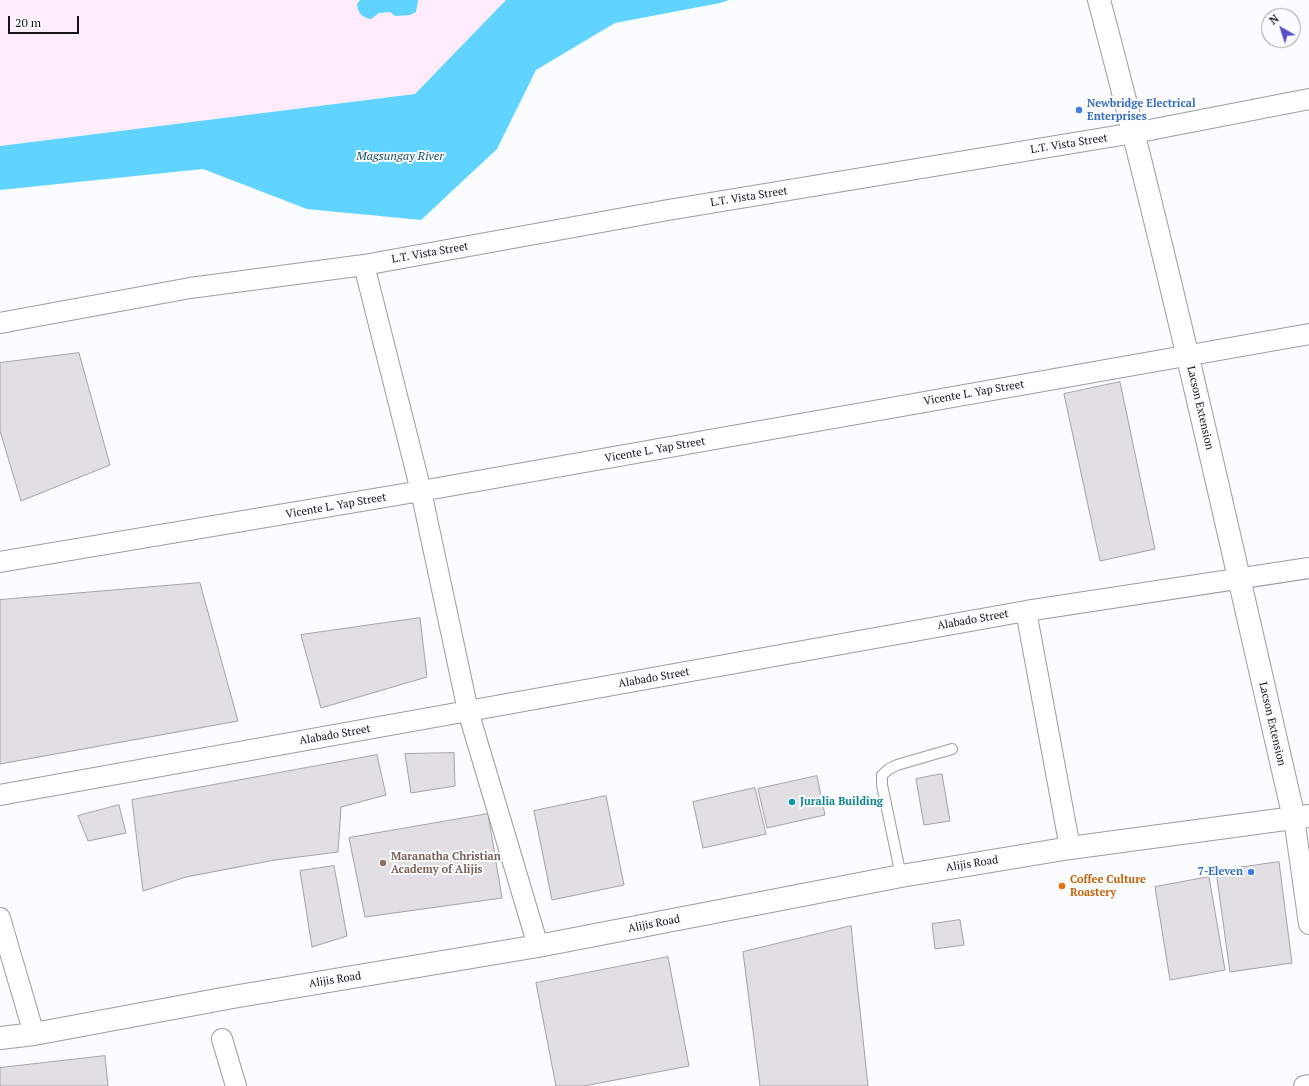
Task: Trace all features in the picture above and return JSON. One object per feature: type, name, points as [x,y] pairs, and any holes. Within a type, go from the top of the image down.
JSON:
[{"type":"main road","name":"Lacson Extension","points":[[1099,0],[1134,133],[1188,355],[1238,578],[1301,817]]},
{"type":"main road","name":"Alijis Road","points":[[0,1038],[34,1034],[233,997],[538,946],[900,876],[1070,848],[1301,817]]},
{"type":"street","name":"L.T. Vista Street","points":[[0,322],[190,288],[364,265],[668,210],[1134,133],[1309,99]]},
{"type":"street","points":[[364,265],[421,491],[468,711],[538,946]]},
{"type":"street","name":"Vicente L. Yap Street","points":[[0,562],[421,491],[1309,334]]},
{"type":"street","name":"Alabado Street","points":[[0,795],[1026,611],[1309,568]]},
{"type":"street","points":[[1026,611],[1070,848]]},
{"type":"street","points":[[1301,817],[1309,924]]},
{"type":"street","points":[[0,918],[34,1034]]},
{"type":"street","points":[[222,1039],[236,1086]]},
{"type":"street","points":[[1304,1086],[1309,1085]]},
{"type":"lane","points":[[900,876],[882,785],[882,775],[897,764],[952,749]]},
{"type":"shaded area","points":[[0,0],[506,0],[415,94],[0,146]]},
{"type":"water","points":[[360,0],[418,0],[416,12],[410,15],[395,16],[390,12],[379,13],[371,19],[362,16],[359,12],[357,4]]},
{"type":"water","name":"Magsungay River","points":[[506,0],[729,0],[615,23],[536,70],[497,149],[421,220],[307,209],[203,169],[0,190],[0,146],[415,94]]},
{"type":"building","points":[[79,353],[110,465],[21,501],[0,431],[0,363]]},
{"type":"building","points":[[1120,382],[1155,549],[1100,561],[1064,394]]},
{"type":"building","points":[[200,583],[238,721],[0,764],[0,600]]},
{"type":"building","points":[[420,618],[427,677],[321,708],[301,635]]},
{"type":"building","points":[[454,753],[455,786],[411,793],[405,754]]},
{"type":"building","points":[[377,755],[386,795],[341,807],[338,852],[275,860],[186,877],[143,891],[132,800]]},
{"type":"building","points":[[942,774],[950,821],[924,825],[916,779]]},
{"type":"building","name":"Juralia Building","points":[[817,776],[825,815],[767,828],[758,789]]},
{"type":"building","points":[[755,788],[766,834],[703,848],[693,802]]},
{"type":"building","points":[[606,796],[624,885],[552,900],[534,811]]},
{"type":"building","points":[[119,805],[126,833],[88,841],[78,816]]},
{"type":"building","points":[[488,814],[502,898],[365,917],[349,838]]},
{"type":"building","points":[[1279,862],[1292,963],[1230,972],[1216,871]]},
{"type":"building","points":[[334,866],[347,936],[312,947],[300,871]]},
{"type":"building","points":[[1209,877],[1225,970],[1170,980],[1155,887]]},
{"type":"building","points":[[960,920],[964,945],[935,949],[932,924]]},
{"type":"building","points":[[851,926],[868,1086],[760,1086],[743,952]]},
{"type":"building","points":[[668,957],[689,1066],[584,1086],[556,1086],[536,983]]},
{"type":"building","points":[[105,1056],[108,1086],[0,1086],[0,1068]]},
{"type":"place","name":"Newbridge Electrical Enterprises","points":[[1079,110]]},
{"type":"place","name":"Juralia Building","points":[[792,802]]},
{"type":"place","name":"Maranatha Christian Academy of Alijis","points":[[383,863]]},
{"type":"place","name":"7-Eleven","points":[[1251,872]]},
{"type":"place","name":"Coffee Culture Roastery","points":[[1062,886]]}]
